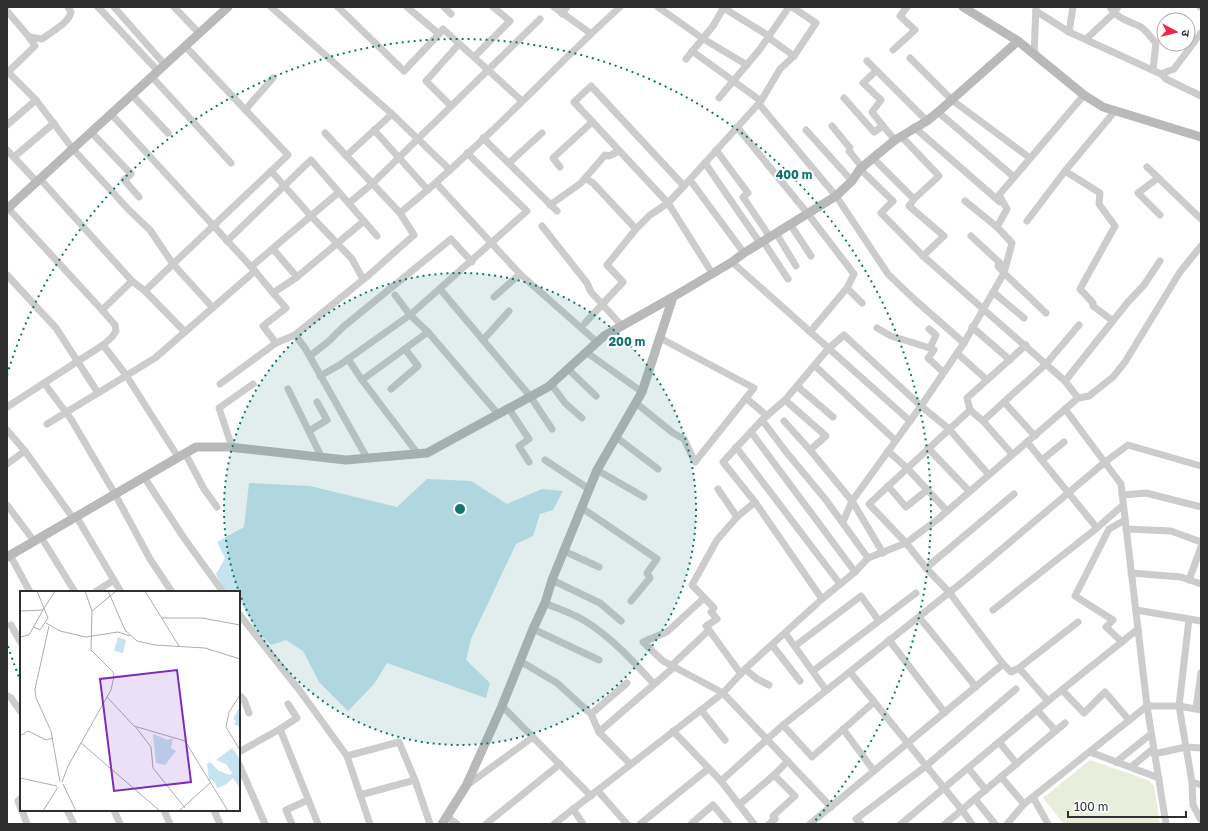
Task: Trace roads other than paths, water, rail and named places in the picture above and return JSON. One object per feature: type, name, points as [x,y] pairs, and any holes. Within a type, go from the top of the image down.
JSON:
[{"type":"street","points":[[29,37],[42,39],[59,26],[70,15],[71,12],[68,7]]},
{"type":"street","points":[[98,7],[158,71]]},
{"type":"street","points":[[114,7],[158,71],[231,163]]},
{"type":"street","points":[[174,7],[199,33]]},
{"type":"street","points":[[7,407],[103,345],[116,330],[115,325],[102,310],[8,209],[228,7]]},
{"type":"street","points":[[271,7],[392,114],[450,170]]},
{"type":"street","points":[[338,7],[404,71],[443,28],[522,101]]},
{"type":"street","points":[[407,7],[439,34]]},
{"type":"street","points":[[444,7],[451,14]]},
{"type":"street","points":[[474,57],[510,21],[493,7]]},
{"type":"street","points":[[554,7],[590,33]]},
{"type":"street","points":[[562,14],[567,7]]},
{"type":"street","points":[[400,214],[450,170],[590,33],[620,7]]},
{"type":"street","points":[[658,7],[702,38],[746,65]]},
{"type":"street","points":[[686,59],[713,26],[723,7],[769,37],[794,56]]},
{"type":"street","points":[[585,323],[623,282],[607,265],[636,229],[650,215],[668,202],[690,180],[760,102],[780,69],[794,56],[816,23],[790,7],[769,37],[718,98]]},
{"type":"street","points":[[893,50],[915,30],[900,16],[907,7]]},
{"type":"street","points":[[964,7],[1018,41],[1084,95],[1103,107],[1201,138]]},
{"type":"street","points":[[1069,32],[1073,7]]},
{"type":"street","points":[[1086,39],[1112,10],[1118,7]]},
{"type":"street","points":[[1036,9],[1069,32],[1153,70],[1161,74],[1166,79],[1201,96]]},
{"type":"street","points":[[1034,55],[1036,9]]},
{"type":"street","points":[[1112,10],[1129,23],[1142,28],[1156,43],[1153,70]]},
{"type":"street","points":[[7,11],[29,37],[34,46],[7,72],[36,100],[73,149],[129,210],[150,230],[173,264],[213,308]]},
{"type":"street","points":[[349,204],[399,158],[540,19]]},
{"type":"street","points":[[1161,74],[1174,69],[1201,33]]},
{"type":"street","points":[[29,591],[9,556],[196,447],[232,447],[346,460],[427,453],[509,408],[551,384],[604,336],[732,262],[836,196],[852,181],[861,168],[898,138],[914,127],[927,121],[1018,41]]},
{"type":"street","points":[[451,106],[426,81],[459,44]]},
{"type":"street","points":[[145,291],[288,155],[185,46]]},
{"type":"street","points":[[692,51],[760,102],[836,196],[888,274],[964,343]]},
{"type":"street","points":[[910,58],[952,100],[1030,158]]},
{"type":"street","points":[[867,61],[927,121]]},
{"type":"street","points":[[876,71],[863,83],[881,100],[872,112],[883,126],[939,176],[914,199],[909,206],[944,236],[923,256]]},
{"type":"street","points":[[245,110],[274,78]]},
{"type":"street","points":[[684,186],[591,86],[574,102],[591,122],[668,202],[712,273]]},
{"type":"street","points":[[132,95],[168,133]]},
{"type":"street","points":[[997,227],[1007,209],[999,195],[1084,95]]},
{"type":"street","points":[[844,98],[874,132],[883,126]]},
{"type":"street","points":[[7,125],[36,100]]},
{"type":"street","points":[[1027,221],[1064,171],[1115,111]]},
{"type":"street","points":[[938,112],[1014,177]]},
{"type":"street","points":[[111,114],[253,269],[286,308],[263,326],[276,343]]},
{"type":"street","points":[[346,156],[392,114]]},
{"type":"street","points":[[560,167],[553,158],[591,122]]},
{"type":"street","points":[[14,157],[54,123]]},
{"type":"street","points":[[832,126],[850,148],[849,151],[861,168],[893,201],[881,213],[923,256],[1046,364],[1064,381],[1078,398]]},
{"type":"street","points":[[737,127],[808,214],[854,274],[847,288],[810,332]]},
{"type":"street","points":[[914,127],[1005,206]]},
{"type":"street","points":[[374,130],[428,190]]},
{"type":"street","points":[[806,130],[852,181]]},
{"type":"street","points":[[91,132],[131,174],[124,180],[139,197]]},
{"type":"street","points":[[220,384],[276,343],[295,335],[370,274],[414,234],[400,214],[325,133]]},
{"type":"street","points":[[509,163],[542,133]]},
{"type":"street","points":[[483,138],[557,211]]},
{"type":"street","points":[[7,150],[39,180],[132,281],[145,291],[185,332]]},
{"type":"street","points":[[716,150],[748,193],[743,197],[788,279]]},
{"type":"street","points":[[550,205],[581,183],[605,154],[608,156],[619,151]]},
{"type":"street","points":[[320,376],[410,315],[472,262],[527,211],[467,153]]},
{"type":"street","points":[[873,158],[914,199]]},
{"type":"street","points":[[227,241],[310,160],[378,236]]},
{"type":"street","points":[[705,163],[767,239],[796,266]]},
{"type":"street","points":[[1147,167],[1201,219]]},
{"type":"street","points":[[271,171],[352,259],[363,279]]},
{"type":"street","points":[[1064,171],[1100,193],[1099,204],[1115,226],[1080,289],[1093,303],[1093,306],[1113,321]]},
{"type":"street","points":[[585,178],[593,183],[636,229]]},
{"type":"street","points":[[1158,178],[1138,194],[1160,215]]},
{"type":"street","points":[[690,180],[744,253]]},
{"type":"street","points":[[436,183],[520,274],[597,342]]},
{"type":"street","points":[[47,424],[155,358],[213,308],[273,249],[339,192]]},
{"type":"street","points":[[843,522],[852,501],[921,406],[964,343],[1004,273],[1012,243],[997,227],[966,201]]},
{"type":"street","points":[[273,293],[297,277],[364,221]]},
{"type":"street","points":[[790,224],[811,256]]},
{"type":"street","points":[[542,226],[587,283],[591,292],[622,326]]},
{"type":"street","points":[[971,236],[1000,263],[998,266],[1004,273],[1046,313]]},
{"type":"street","points":[[310,356],[329,341],[343,327],[451,239],[472,262]]},
{"type":"street","points":[[554,824],[723,693],[772,644],[822,599],[855,572],[868,558],[906,543],[947,511],[988,474],[1035,436],[1078,398],[1089,396],[1113,377],[1125,362],[1180,272],[1201,246]]},
{"type":"street","points":[[273,249],[297,277]]},
{"type":"street","points":[[1064,381],[1128,302],[1144,285],[1160,261]]},
{"type":"street","points":[[732,262],[910,421]]},
{"type":"street","points":[[494,297],[520,274]]},
{"type":"street","points":[[7,275],[56,328],[98,393]]},
{"type":"street","points":[[102,310],[132,281]]},
{"type":"street","points":[[847,288],[862,303]]},
{"type":"street","points":[[440,289],[530,396],[552,429]]},
{"type":"street","points":[[993,292],[1024,318]]},
{"type":"street","points":[[395,296],[498,414]]},
{"type":"street","points":[[457,824],[445,820],[466,786],[502,706],[533,628],[545,603],[552,580],[597,470],[642,392],[673,297]]},
{"type":"street","points":[[483,340],[509,311]]},
{"type":"street","points":[[983,421],[1046,364],[1079,325]]},
{"type":"street","points":[[972,327],[1010,360]]},
{"type":"street","points":[[877,328],[890,336],[934,350],[928,358],[944,372]]},
{"type":"street","points":[[928,329],[936,336],[930,348]]},
{"type":"street","points":[[362,380],[428,332]]},
{"type":"street","points":[[295,335],[310,356],[367,458]]},
{"type":"street","points":[[822,599],[755,502],[723,462],[764,418],[785,400],[828,349],[844,335],[921,406],[949,429],[988,474]]},
{"type":"street","points":[[636,403],[673,433],[684,439],[695,462],[754,388],[660,338]]},
{"type":"street","points":[[103,345],[182,455],[217,507]]},
{"type":"street","points":[[1012,454],[983,421],[970,410],[966,398],[1026,346]]},
{"type":"street","points":[[391,389],[418,366],[405,349]]},
{"type":"street","points":[[586,352],[642,392]]},
{"type":"street","points":[[957,353],[987,380]]},
{"type":"street","points":[[348,358],[362,380],[418,454]]},
{"type":"street","points":[[815,366],[895,440]]},
{"type":"street","points":[[568,369],[596,396]]},
{"type":"street","points":[[44,383],[67,412],[115,494],[150,560],[171,591]]},
{"type":"street","points":[[232,447],[219,408],[253,384]]},
{"type":"street","points":[[551,384],[565,403],[582,418]]},
{"type":"street","points":[[797,386],[834,417]]},
{"type":"street","points":[[288,388],[322,458]]},
{"type":"street","points":[[746,398],[764,418],[787,453],[843,522],[868,558]]},
{"type":"street","points":[[785,400],[826,436],[810,450]]},
{"type":"street","points":[[309,431],[327,420],[317,402]]},
{"type":"street","points":[[1004,402],[1035,436]]},
{"type":"street","points":[[509,408],[529,439],[519,446],[529,462]]},
{"type":"street","points":[[1065,409],[1121,484],[1147,706],[1166,824]]},
{"type":"street","points":[[970,410],[869,504],[949,592],[1003,664],[1011,672],[1019,668],[1078,622]]},
{"type":"street","points":[[784,422],[810,450],[852,501],[883,553]]},
{"type":"street","points":[[7,430],[25,451],[75,517],[120,591]]},
{"type":"street","points":[[752,432],[855,572]]},
{"type":"street","points":[[616,437],[658,469]]},
{"type":"street","points":[[1027,442],[1097,528]]},
{"type":"street","points":[[1042,460],[1064,442]]},
{"type":"street","points":[[721,781],[783,725],[919,617],[1068,492],[1128,445],[1201,466]]},
{"type":"street","points":[[736,447],[840,584]]},
{"type":"street","points":[[928,448],[969,491]]},
{"type":"street","points":[[7,464],[25,451]]},
{"type":"street","points":[[888,451],[907,468],[947,511]]},
{"type":"street","points":[[545,460],[589,488]]},
{"type":"street","points":[[597,470],[644,497]]},
{"type":"street","points":[[144,477],[220,591]]},
{"type":"street","points":[[888,486],[906,508],[927,490]]},
{"type":"street","points":[[718,489],[737,517]]},
{"type":"street","points":[[926,568],[1014,494]]},
{"type":"street","points":[[1122,495],[1146,494],[1201,507]]},
{"type":"street","points":[[755,502],[737,517],[717,540],[692,585],[714,608],[711,612],[717,619],[706,626],[709,630],[743,672],[769,685]]},
{"type":"street","points":[[7,505],[37,539],[74,591]]},
{"type":"street","points":[[993,610],[1097,528],[1123,505]]},
{"type":"street","points":[[582,508],[657,559],[647,573],[650,578],[631,601]]},
{"type":"street","points":[[1122,642],[1106,627],[1113,620],[1075,596],[1109,529],[1125,520]]},
{"type":"street","points":[[1126,529],[1171,531],[1201,542]]},
{"type":"street","points":[[1189,580],[1199,559],[1201,547]]},
{"type":"street","points":[[564,550],[599,567]]},
{"type":"street","points":[[1131,573],[1181,577],[1201,584]]},
{"type":"street","points":[[97,591],[114,580]]},
{"type":"street","points":[[552,580],[600,603],[621,621]]},
{"type":"street","points":[[813,671],[916,593]]},
{"type":"street","points":[[794,646],[860,596],[880,621]]},
{"type":"street","points":[[704,598],[667,632],[644,642],[664,661],[723,693],[831,807]]},
{"type":"street","points":[[545,603],[584,620],[604,635],[635,663],[654,684]]},
{"type":"street","points":[[1136,610],[1201,621]]},
{"type":"street","points":[[240,615],[300,690],[347,756],[370,824]]},
{"type":"street","points":[[919,617],[976,687]]},
{"type":"street","points":[[1189,619],[1179,706],[1192,782],[1193,805],[1201,820]]},
{"type":"street","points":[[11,625],[20,641]]},
{"type":"street","points":[[533,628],[599,660]]},
{"type":"street","points":[[901,824],[1037,710],[1138,629]]},
{"type":"street","points":[[599,732],[654,684],[709,630]]},
{"type":"street","points":[[785,633],[826,690]]},
{"type":"street","points":[[890,640],[945,713]]},
{"type":"street","points":[[772,644],[800,681]]},
{"type":"street","points":[[520,661],[557,683],[591,714],[599,732],[630,764]]},
{"type":"street","points":[[810,824],[1003,664]]},
{"type":"street","points":[[1019,668],[1048,701]]},
{"type":"street","points":[[850,672],[972,824]]},
{"type":"street","points":[[1009,824],[1024,804],[1147,706],[1179,706],[1199,709],[1201,673]]},
{"type":"street","points":[[591,714],[627,683]]},
{"type":"street","points":[[856,822],[926,766],[1016,689]]},
{"type":"street","points":[[1062,690],[1084,713],[1105,692],[1129,720]]},
{"type":"street","points":[[7,696],[11,698],[20,711]]},
{"type":"street","points":[[240,696],[244,700],[249,713]]},
{"type":"street","points":[[783,725],[812,757],[874,702]]},
{"type":"street","points":[[240,751],[297,718],[288,704]]},
{"type":"street","points":[[502,706],[590,796]]},
{"type":"street","points":[[701,710],[725,740]]},
{"type":"street","points":[[1037,710],[1056,731]]},
{"type":"street","points":[[945,824],[1065,723]]},
{"type":"street","points":[[280,729],[318,824]]},
{"type":"street","points":[[843,729],[874,771]]},
{"type":"street","points":[[672,732],[721,781],[754,824]]},
{"type":"street","points":[[1116,762],[1152,734]]},
{"type":"street","points":[[466,786],[533,737]]},
{"type":"street","points":[[347,756],[399,742],[415,780],[430,824]]},
{"type":"street","points":[[999,742],[1017,764]]},
{"type":"street","points":[[1131,767],[1154,751],[1186,747],[1201,748]]},
{"type":"street","points":[[1090,752],[1158,778]]},
{"type":"street","points":[[739,805],[788,761]]},
{"type":"street","points":[[486,824],[560,764]]},
{"type":"street","points":[[240,766],[265,824]]},
{"type":"street","points":[[968,768],[986,790]]},
{"type":"street","points":[[640,824],[708,769]]},
{"type":"street","points":[[769,824],[775,819],[773,816],[795,796],[774,775]]},
{"type":"street","points":[[1001,777],[1024,804]]},
{"type":"street","points":[[360,795],[415,780]]},
{"type":"street","points":[[1192,782],[1201,785]]},
{"type":"street","points":[[598,791],[627,824]]},
{"type":"street","points":[[1033,797],[1048,824]]},
{"type":"street","points":[[975,799],[995,824]]},
{"type":"street","points":[[292,824],[286,810],[308,800]]},
{"type":"street","points":[[691,824],[713,805],[729,824]]},
{"type":"street","points":[[573,809],[583,824]]},
{"type":"street","points":[[22,811],[27,824]]},
{"type":"street","points":[[68,811],[74,824]]},
{"type":"street","points":[[114,811],[120,824]]},
{"type":"street","points":[[164,811],[170,824]]},
{"type":"street","points":[[214,811],[220,824]]},
{"type":"street","points":[[908,818],[913,824]]},
{"type":"water","points":[[427,479],[471,481],[507,504],[542,489],[563,491],[553,510],[540,514],[533,536],[516,544],[471,639],[466,660],[490,683],[486,698],[387,663],[374,684],[348,711],[319,682],[303,651],[286,640],[271,645],[255,629],[240,601],[240,591],[230,591],[224,588],[216,574],[225,558],[217,542],[244,527],[249,483],[310,486],[397,507]]}]
